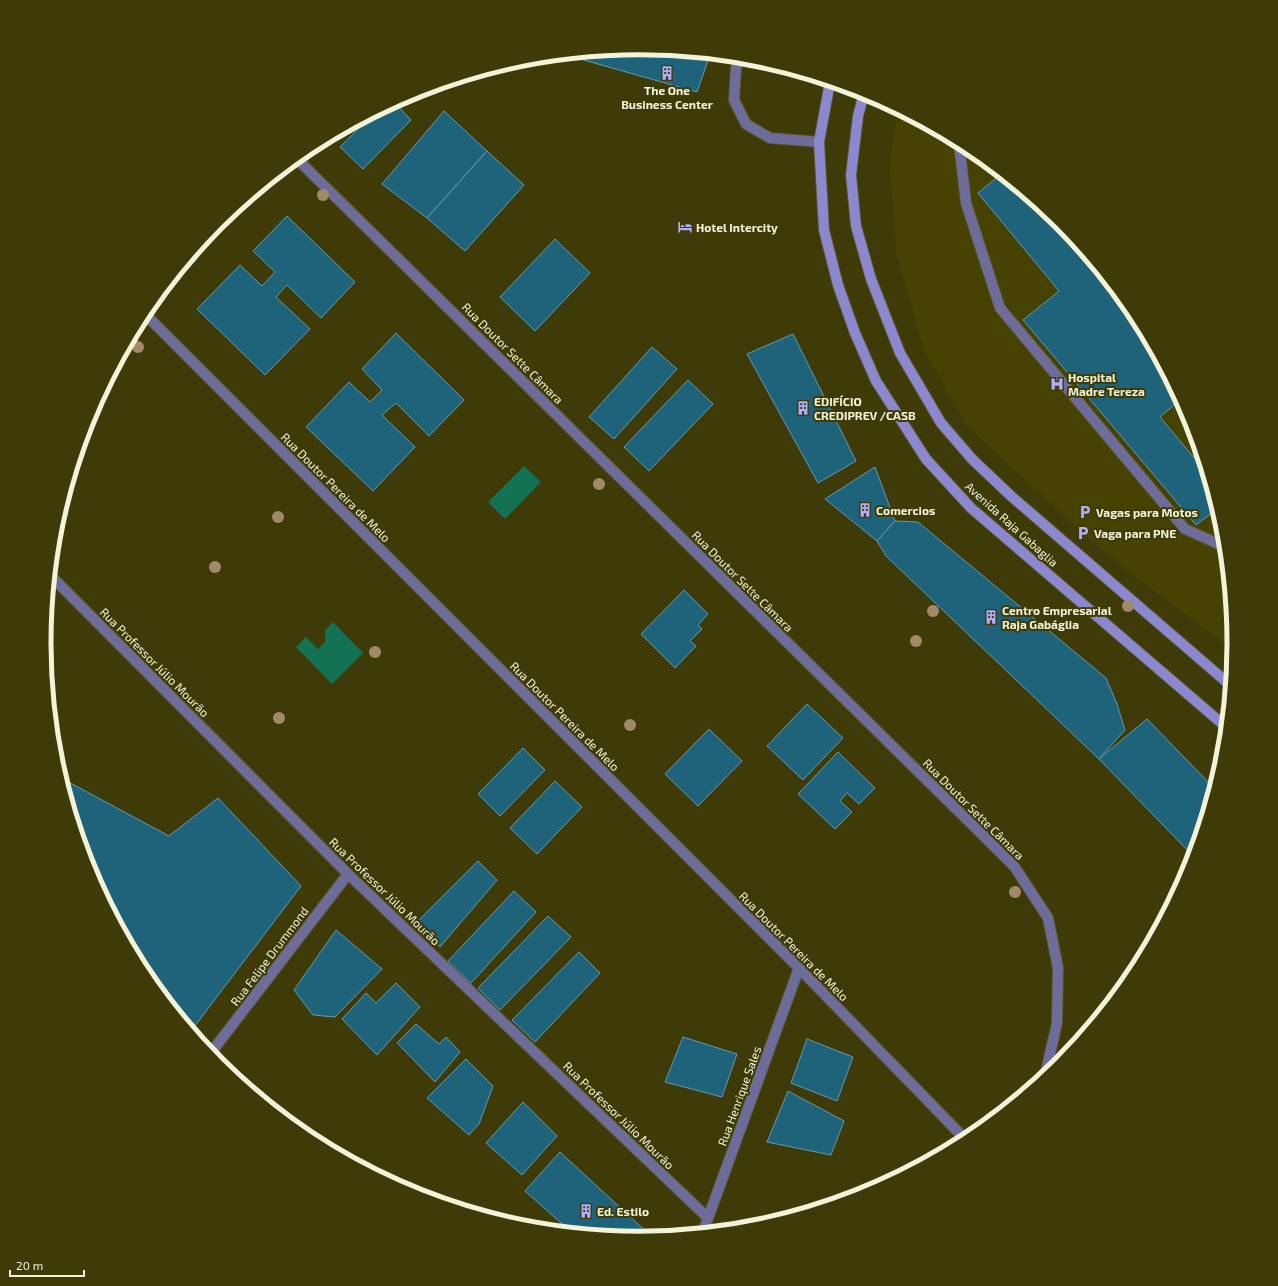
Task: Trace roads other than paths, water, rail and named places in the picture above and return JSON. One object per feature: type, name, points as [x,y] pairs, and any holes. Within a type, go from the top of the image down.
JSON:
[{"type":"main road","name":"Avenida Raja Gabaglia","points":[[829,86],[819,142],[824,230],[838,285],[855,333],[876,381],[926,459],[971,508],[1222,723]]},
{"type":"main road","name":"Avenida Raja Gabaglia","points":[[862,99],[858,116],[852,175],[856,226],[871,279],[900,354],[941,423],[972,459],[1011,496],[1226,682]]},
{"type":"street","points":[[738,63],[736,68],[734,100],[746,124],[770,138],[819,142]]},
{"type":"street","points":[[962,151],[966,203],[1000,308],[1185,528],[1219,544]]},
{"type":"street","name":"Rua Doutor Sette Câmara","points":[[301,162],[1014,866],[1048,918],[1058,968],[1057,1023],[1047,1066]]},
{"type":"street","name":"Rua Doutor Pereira de Melo","points":[[149,318],[799,968],[961,1135]]},
{"type":"street","name":"Rua Professor Júlio Mourão","points":[[55,580],[348,874],[708,1218]]},
{"type":"street","name":"Rua Felipe Drummond","points":[[214,1049],[348,874]]},
{"type":"street","name":"Rua Henrique Sales","points":[[705,1227],[799,968]]},
{"type":"place","name":"The One Business Center","points":[[667,73]]},
{"type":"place","name":"Hotel Intercity","points":[[685,227]]},
{"type":"place","name":"Hospital Madre Tereza","points":[[1057,384]]},
{"type":"place","name":"EDIFÍCIO CREDIPREV /CASB","points":[[803,408]]},
{"type":"place","name":"Comercios","points":[[865,510]]},
{"type":"place","name":"Vagas para Motos","points":[[1085,512]]},
{"type":"place","name":"Vaga para PNE","points":[[1083,533]]},
{"type":"place","name":"Centro Empresarial Raja Gabáglia","points":[[991,617]]},
{"type":"place","name":"Ed. Estilo","points":[[586,1211]]}]
